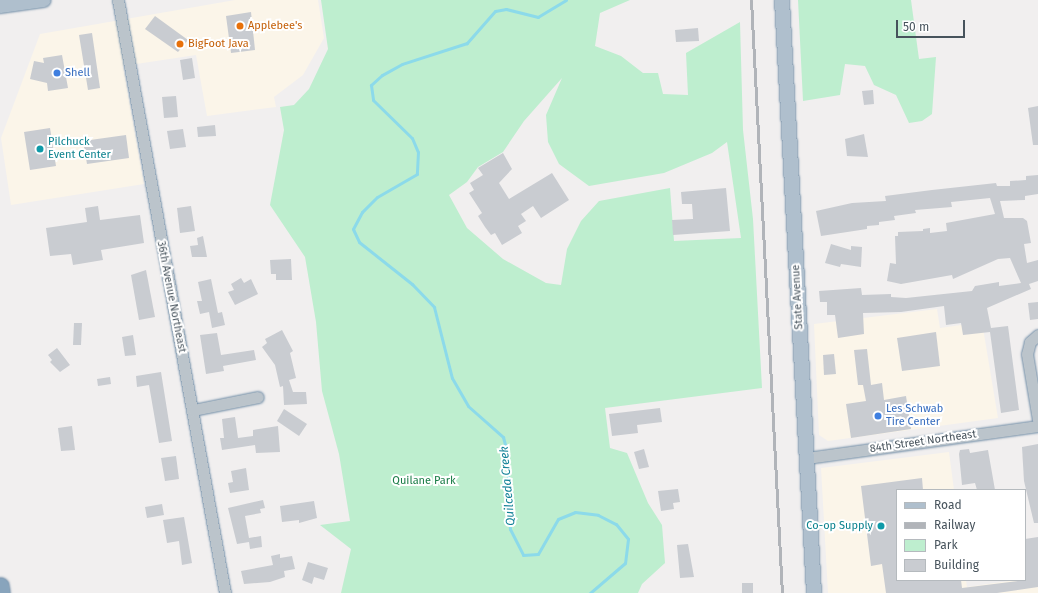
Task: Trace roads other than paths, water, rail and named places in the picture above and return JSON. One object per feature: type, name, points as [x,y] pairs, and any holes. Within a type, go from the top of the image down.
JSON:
[{"type":"highway","points":[[0,586],[1,593]]},
{"type":"main road","points":[[0,6],[44,0]]},
{"type":"main road","name":"State Avenue","points":[[782,0],[814,593]]},
{"type":"street","name":"36th Avenue Northeast","points":[[118,0],[225,593]]},
{"type":"street","points":[[1036,336],[1027,354],[1038,420]]},
{"type":"street","points":[[193,410],[258,397]]},
{"type":"street","name":"84th Street Northeast","points":[[807,458],[1038,426]]},
{"type":"waterway","name":"Quilceda Creek","points":[[566,0],[538,17],[506,9],[495,11],[467,43],[402,64],[382,75],[371,85],[373,100],[412,138],[418,152],[417,174],[377,197],[362,212],[353,229],[359,242],[412,284],[434,307],[452,378],[468,406],[503,437],[507,452],[510,529],[523,555],[538,554],[558,519],[575,512],[598,515],[616,524],[628,539],[625,563],[590,593]]},
{"type":"railway","points":[[751,0],[782,593]]},
{"type":"place","name":"Applebee's","points":[[240,26]]},
{"type":"place","name":"BigFoot Java","points":[[180,44]]},
{"type":"place","name":"Shell","points":[[57,73]]},
{"type":"place","name":"Pilchuck Event Center","points":[[40,149]]},
{"type":"place","name":"Les Schwab Tire Center","points":[[878,416]]},
{"type":"place","name":"Co-op Supply","points":[[881,526]]},
{"type":"park label","name":"Quilane Park","points":[[424,481]]}]
